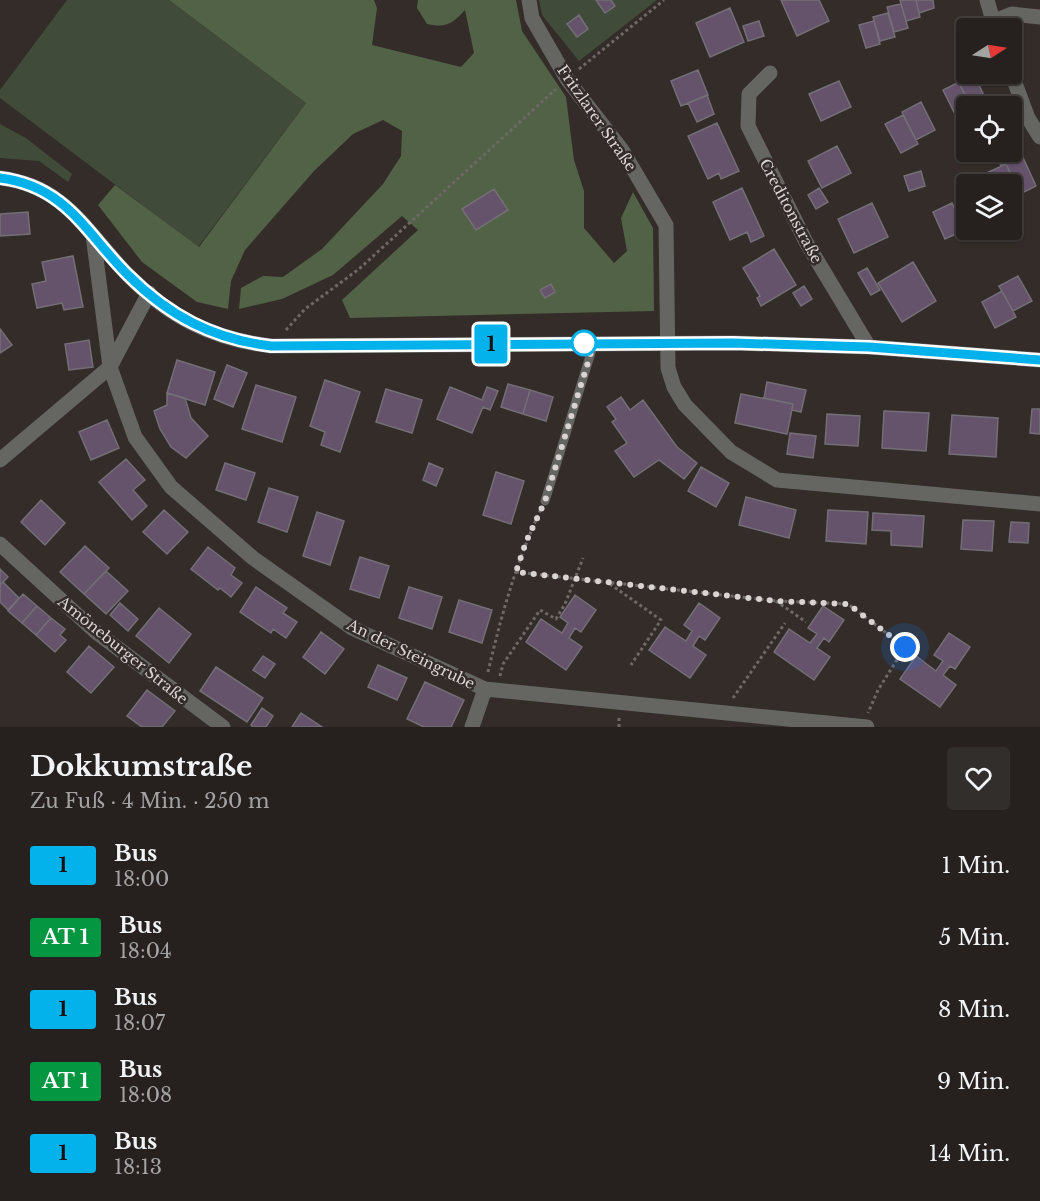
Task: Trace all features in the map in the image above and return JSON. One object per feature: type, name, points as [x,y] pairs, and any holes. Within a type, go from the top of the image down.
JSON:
[{"type":"street","name":"Fritzlarer Straße","points":[[529,0],[532,18],[567,79],[622,150],[666,225],[668,368],[674,387],[685,405],[731,452],[777,480],[1040,504]]},
{"type":"street","points":[[987,0],[992,18]]},
{"type":"street","points":[[1005,18],[1012,14],[1040,17]]},
{"type":"street","name":"Creditonstraße","points":[[770,73],[748,94],[748,126],[806,242],[869,347]]},
{"type":"street","points":[[1015,84],[1028,118],[1040,137]]},
{"type":"street","points":[[0,178],[12,179],[47,193],[72,210],[128,275],[181,318],[218,335],[243,343],[271,346],[733,343],[869,347],[1040,360]]},
{"type":"street","name":"An der Steingrube","points":[[92,233],[110,367],[135,437],[171,487],[253,558],[352,628],[491,690],[864,726]]},
{"type":"street","points":[[0,460],[110,367],[149,293]]},
{"type":"street","name":"Amöneburger Straße","points":[[0,544],[96,632],[223,727]]},
{"type":"street","points":[[472,727],[491,690]]},
{"type":"lane","points":[[545,501],[594,343]]},
{"type":"path","points":[[271,346],[305,309],[360,269],[567,79],[664,0]]},
{"type":"path","points":[[491,690],[500,619],[526,542],[545,501]]},
{"type":"path","points":[[491,690],[503,664],[540,610],[556,619],[565,604],[583,558]]},
{"type":"path","points":[[516,572],[776,601],[848,604],[905,647],[878,690],[864,726]]},
{"type":"path","points":[[608,583],[661,620],[631,665]]},
{"type":"path","points":[[776,601],[806,622]]},
{"type":"path","points":[[723,712],[785,623]]},
{"type":"green space","points":[[67,0],[169,0],[306,103],[198,247],[0,98],[0,90]]},
{"type":"green space","points":[[169,0],[374,0],[377,8],[372,45],[461,67],[474,53],[465,10],[449,24],[427,24],[417,8],[418,0],[516,0],[522,31],[566,97],[574,160],[584,191],[584,228],[614,263],[627,251],[621,218],[633,192],[653,228],[654,311],[350,318],[342,300],[418,230],[402,216],[333,275],[282,299],[239,309],[241,288],[263,276],[283,277],[322,249],[383,184],[401,156],[402,131],[383,120],[353,134],[314,171],[245,250],[231,281],[228,309],[197,302],[142,262],[98,205],[115,185],[199,247],[306,103]]},
{"type":"green space","points":[[539,0],[657,0],[579,61],[542,15]]},
{"type":"green space","points":[[0,124],[26,138],[72,174],[68,182],[39,161],[0,158]]},
{"type":"building","points":[[596,0],[611,0],[615,6],[605,13]]},
{"type":"building","points":[[781,0],[819,0],[829,21],[797,36]]},
{"type":"building","points":[[900,0],[916,0],[920,17],[906,21]]},
{"type":"building","points":[[916,0],[933,0],[934,8],[919,13]]},
{"type":"building","points":[[901,4],[908,28],[894,32],[887,7]]},
{"type":"building","points":[[730,8],[744,42],[710,57],[696,23]]},
{"type":"building","points":[[888,13],[895,37],[880,41],[873,17]]},
{"type":"building","points":[[579,15],[588,29],[577,37],[567,24]]},
{"type":"building","points":[[759,21],[764,36],[748,41],[743,26]]},
{"type":"building","points":[[874,21],[880,44],[866,48],[859,25]]},
{"type":"building","points":[[698,70],[708,95],[681,106],[671,81]]},
{"type":"building","points":[[839,81],[851,107],[821,121],[809,94]]},
{"type":"building","points":[[960,84],[979,84],[984,96],[966,96]]},
{"type":"building","points":[[960,84],[965,96],[956,96],[956,114],[955,114],[943,90]]},
{"type":"building","points":[[707,95],[714,114],[697,122],[688,103]]},
{"type":"building","points":[[921,102],[935,130],[916,140],[902,112]]},
{"type":"building","points":[[903,115],[918,144],[901,153],[885,124]]},
{"type":"building","points":[[717,123],[739,171],[721,179],[719,173],[708,179],[688,136]]},
{"type":"building","points":[[837,146],[851,173],[822,188],[808,161]]},
{"type":"building","points":[[1022,155],[1036,186],[1022,193],[1022,174],[1011,174],[1006,164],[1001,166],[999,162],[1022,162]]},
{"type":"building","points":[[1006,164],[1011,174],[984,174]]},
{"type":"building","points":[[921,171],[925,186],[909,191],[904,176]]},
{"type":"building","points":[[742,188],[764,236],[751,242],[747,232],[730,240],[713,202]]},
{"type":"building","points":[[819,188],[828,202],[816,209],[808,195]]},
{"type":"building","points":[[494,189],[508,210],[476,230],[462,209]]},
{"type":"building","points":[[872,203],[888,237],[854,253],[838,219]]},
{"type":"building","points":[[952,203],[956,211],[956,234],[945,239],[933,212]]},
{"type":"building","points":[[28,212],[30,234],[0,236],[0,214]]},
{"type":"building","points":[[774,249],[796,285],[761,306],[757,298],[760,296],[743,268]]},
{"type":"building","points":[[73,256],[83,307],[64,310],[62,303],[37,308],[32,284],[46,281],[42,262]]},
{"type":"building","points":[[913,262],[936,301],[902,322],[878,283]]},
{"type":"building","points":[[867,268],[880,290],[871,295],[858,273]]},
{"type":"building","points":[[1018,276],[1032,301],[1013,311],[999,286]]},
{"type":"building","points":[[551,284],[555,292],[545,298],[540,290]]},
{"type":"building","points":[[804,286],[812,299],[801,306],[793,293]]},
{"type":"building","points":[[1002,291],[1016,317],[995,328],[982,302]]},
{"type":"building","points":[[0,329],[12,345],[0,353]]},
{"type":"building","points":[[89,340],[93,367],[69,370],[65,344]]},
{"type":"building","points":[[177,360],[215,372],[205,405],[167,393]]},
{"type":"building","points":[[227,365],[247,373],[233,407],[214,399]]},
{"type":"building","points":[[325,380],[360,392],[340,452],[321,445],[325,432],[310,426]]},
{"type":"building","points":[[767,382],[806,390],[801,412],[792,410],[793,404],[764,398]]},
{"type":"building","points":[[508,384],[530,390],[523,414],[501,407]]},
{"type":"building","points":[[256,385],[296,397],[282,442],[242,429]]},
{"type":"building","points":[[450,387],[482,400],[487,387],[498,391],[490,410],[483,407],[472,433],[437,419]]},
{"type":"building","points":[[386,389],[422,400],[412,433],[376,422]]},
{"type":"building","points":[[530,390],[553,397],[546,421],[523,414]]},
{"type":"building","points":[[167,393],[185,398],[191,418],[208,436],[186,458],[171,447],[160,429],[154,411],[167,405]]},
{"type":"building","points":[[741,394],[793,404],[787,434],[735,423]]},
{"type":"building","points":[[621,397],[630,410],[643,400],[677,447],[697,463],[684,479],[659,460],[634,477],[615,451],[627,443],[612,422],[616,419],[607,407]]},
{"type":"building","points":[[1032,409],[1040,409],[1040,434],[1030,433]]},
{"type":"building","points":[[884,411],[929,413],[926,451],[882,448]]},
{"type":"building","points":[[827,414],[860,416],[858,446],[825,444]]},
{"type":"building","points":[[952,415],[998,418],[996,457],[949,454]]},
{"type":"building","points":[[107,420],[119,448],[91,460],[79,432]]},
{"type":"building","points":[[790,433],[816,436],[813,458],[787,454]]},
{"type":"building","points":[[126,459],[145,480],[133,490],[147,506],[132,520],[99,482]]},
{"type":"building","points":[[225,463],[255,473],[246,500],[216,490]]},
{"type":"building","points":[[429,463],[443,469],[436,486],[423,480]]},
{"type":"building","points":[[701,467],[729,483],[716,507],[688,491]]},
{"type":"building","points":[[496,472],[524,481],[511,524],[483,515]]},
{"type":"building","points":[[269,488],[298,497],[287,532],[258,522]]},
{"type":"building","points":[[746,497],[796,510],[789,538],[739,525]]},
{"type":"building","points":[[41,500],[65,523],[45,545],[21,522]]},
{"type":"building","points":[[164,510],[188,532],[167,554],[143,532]]},
{"type":"building","points":[[828,510],[868,512],[866,544],[826,541]]},
{"type":"building","points":[[317,512],[344,521],[330,565],[303,556]]},
{"type":"building","points":[[873,513],[924,516],[922,547],[891,545],[891,531],[872,530]]},
{"type":"building","points":[[963,520],[994,521],[992,551],[961,549]]},
{"type":"building","points":[[1011,522],[1029,523],[1028,543],[1009,542]]},
{"type":"building","points":[[85,546],[109,568],[84,594],[60,572]]},
{"type":"building","points":[[208,547],[235,568],[231,575],[242,583],[231,597],[191,569]]},
{"type":"building","points":[[360,557],[389,566],[379,598],[350,589]]},
{"type":"building","points":[[0,569],[8,577],[0,585]]},
{"type":"building","points":[[106,571],[128,591],[106,614],[84,594]]},
{"type":"building","points":[[3,582],[19,598],[8,610],[0,602],[0,585]]},
{"type":"building","points":[[256,587],[287,608],[283,613],[297,622],[286,638],[273,629],[271,633],[240,612]]},
{"type":"building","points":[[409,587],[442,597],[432,629],[399,618]]},
{"type":"building","points":[[23,594],[37,606],[22,623],[8,611]]},
{"type":"building","points":[[575,595],[596,610],[581,632],[575,628],[569,638],[582,647],[566,670],[526,642],[541,619],[562,633],[568,623],[560,617]]},
{"type":"building","points":[[459,600],[492,610],[482,643],[449,632]]},
{"type":"building","points":[[120,603],[138,619],[128,631],[110,615]]},
{"type":"building","points":[[699,603],[720,618],[705,640],[699,636],[693,646],[706,655],[690,678],[649,650],[665,627],[686,641],[692,631],[684,625]]},
{"type":"building","points":[[37,606],[51,618],[36,635],[22,623]]},
{"type":"building","points":[[823,606],[844,620],[829,642],[824,638],[817,648],[830,657],[814,680],[774,652],[789,629],[810,643],[817,634],[808,628]]},
{"type":"building","points":[[159,608],[191,634],[169,663],[136,636]]},
{"type":"building","points":[[51,618],[65,629],[60,635],[66,640],[55,652],[36,635]]},
{"type":"building","points":[[321,632],[344,649],[325,674],[303,657]]},
{"type":"building","points":[[949,633],[970,647],[955,669],[950,666],[943,675],[956,685],[940,707],[900,679],[916,656],[936,671],[943,661],[934,655]]},
{"type":"building","points":[[89,646],[114,667],[91,693],[67,672]]},
{"type":"building","points":[[263,656],[275,664],[265,678],[253,670]]},
{"type":"building","points":[[378,665],[407,678],[397,700],[368,687]]},
{"type":"building","points":[[216,667],[263,698],[247,722],[200,691]]},
{"type":"building","points":[[425,682],[464,700],[451,727],[424,727],[407,719]]},
{"type":"building","points":[[147,690],[175,711],[162,727],[142,727],[127,716]]},
{"type":"building","points":[[262,708],[273,716],[266,727],[253,727],[251,725]]},
{"type":"building","points":[[301,713],[322,727],[292,727]]},
{"type":"bus line","name":"1","points":[[0,178],[12,179],[47,193],[72,210],[128,275],[181,318],[218,335],[243,343],[271,346],[733,343],[869,347],[1040,360]]},
{"type":"route","points":[[584,343],[594,343],[545,501],[526,542],[516,572],[776,601],[848,604],[905,647]]}]
